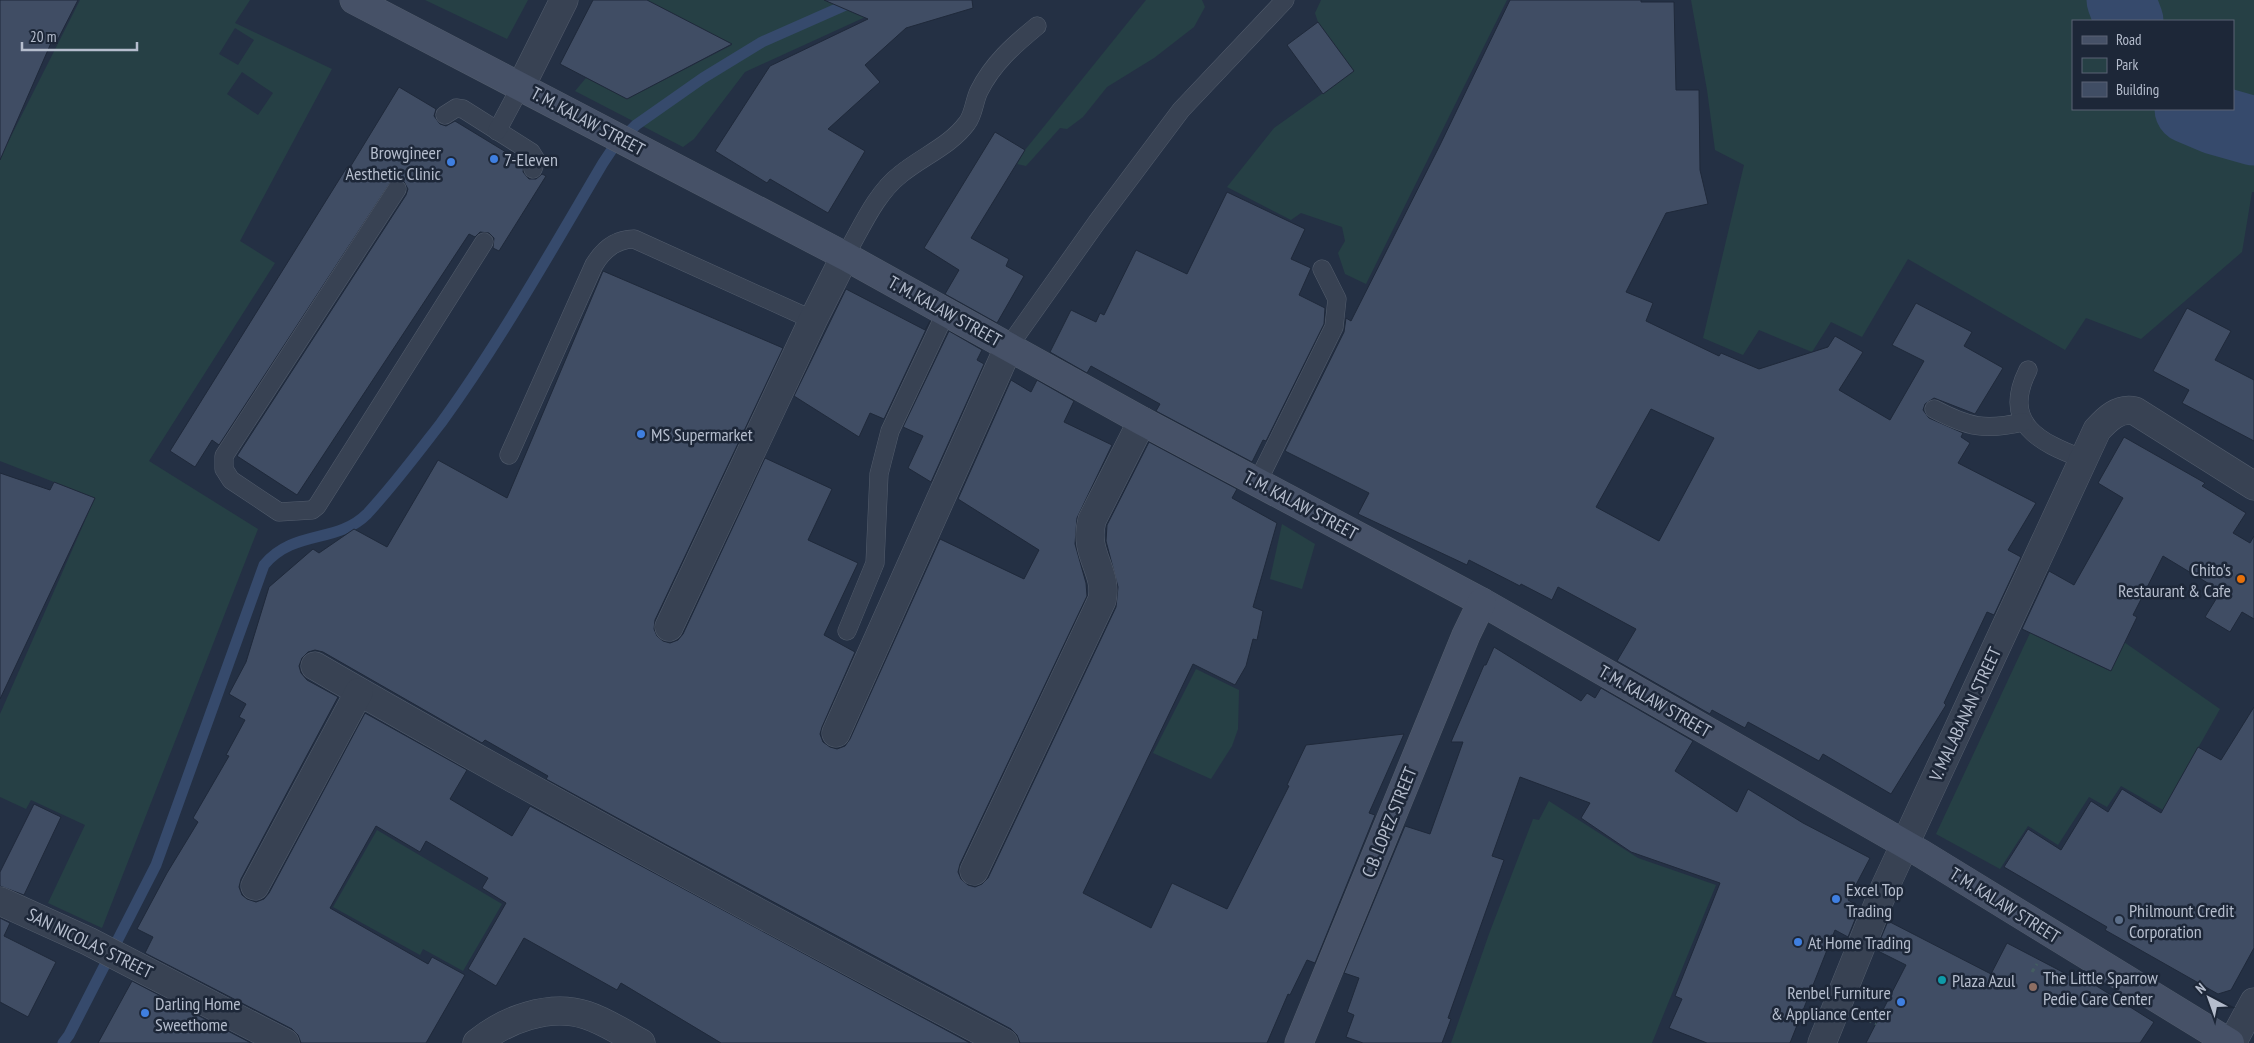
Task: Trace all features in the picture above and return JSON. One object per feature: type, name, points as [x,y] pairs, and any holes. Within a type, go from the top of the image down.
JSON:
[{"type":"street","name":"T. M. KALAW STREET","points":[[354,0],[845,256],[1142,421],[1258,481],[1482,602],[1904,844],[2231,1043]]},
{"type":"street","points":[[521,86],[564,0]]},
{"type":"street","points":[[669,627],[845,256]]},
{"type":"street","points":[[836,733],[1010,346]]},
{"type":"street","name":"V. MALABANAN STREET","points":[[1822,1043],[1904,844],[2041,553],[2093,437],[2103,423],[2120,411],[2128,409],[2136,411],[2254,486]]},
{"type":"street","points":[[974,871],[1102,600],[1104,589],[1090,547],[1089,533],[1092,520],[1142,421]]},
{"type":"street","name":"C.B. LOPEZ STREET","points":[[1299,1043],[1466,635],[1482,602]]},
{"type":"street","points":[[314,666],[598,827],[1004,1043]]},
{"type":"street","points":[[255,886],[359,692]]},
{"type":"street","name":"SAN NICOLAS STREET","points":[[0,901],[131,962],[285,1043]]},
{"type":"street","points":[[2231,1043],[2254,1002]]},
{"type":"street","points":[[477,1043],[490,1032],[518,1020],[550,1012],[566,1012],[584,1014],[600,1020],[641,1043]]},
{"type":"lane","points":[[1010,346],[1097,222],[1181,110],[1284,0]]},
{"type":"lane","points":[[845,256],[880,196],[900,175],[950,142],[969,121],[978,92],[992,68],[1014,45],[1037,26]]},
{"type":"lane","points":[[497,131],[521,86]]},
{"type":"lane","points":[[445,115],[456,108],[462,109],[534,155],[536,160],[533,169]]},
{"type":"lane","points":[[397,189],[224,456],[224,469],[231,480],[279,512],[312,510],[317,506],[484,242]]},
{"type":"lane","points":[[509,455],[594,265],[600,255],[617,242],[634,239],[813,320]]},
{"type":"lane","points":[[1258,481],[1334,327],[1337,299],[1322,269]]},
{"type":"lane","points":[[847,631],[875,562],[879,474],[887,439],[946,312]]},
{"type":"lane","points":[[2028,370],[2023,380],[2019,403],[2023,422],[2028,430],[2049,445],[2083,459]]},
{"type":"lane","points":[[1934,409],[1960,423],[1976,427],[2007,426],[2023,422]]},
{"type":"green space","points":[[80,0],[250,0],[235,23],[332,69],[240,241],[275,263],[149,461],[258,529],[102,928],[48,903],[85,825],[31,800],[26,809],[0,797],[0,714],[95,498],[0,461],[0,158]],"holes":[[[235,28],[254,40],[238,65],[219,54]],[[242,72],[273,93],[258,115],[227,94]]]},
{"type":"green space","points":[[425,0],[528,0],[507,39]]},
{"type":"green space","points":[[647,0],[826,0],[885,8],[745,72],[694,139],[683,147],[575,91],[586,78],[627,99],[732,45]]},
{"type":"green space","points":[[1146,0],[1202,0],[1205,7],[1194,27],[1154,58],[1107,87],[1083,117],[1067,129],[1060,128],[1026,166],[1017,164],[1025,150]]},
{"type":"green space","points":[[1321,0],[1507,0],[1366,284],[1345,274],[1338,253],[1345,241],[1342,227],[1301,213],[1291,220],[1227,187],[1274,128],[1354,71],[1318,22],[1315,13]]},
{"type":"green space","points":[[1691,0],[2254,0],[2254,192],[2252,192],[2242,252],[2141,339],[2086,318],[2065,350],[1908,259],[1862,337],[1831,322],[1812,352],[1759,330],[1743,355],[1703,338],[1744,165],[1715,150],[1707,90]]},
{"type":"green space","points":[[1282,524],[1315,544],[1302,589],[1270,579]]},
{"type":"green space","points":[[2030,633],[2110,671],[2124,642],[2220,709],[2163,810],[2121,786],[2107,807],[2089,797],[2058,845],[2028,826],[2000,869],[1936,834]]},
{"type":"green space","points":[[1196,669],[1239,690],[1238,729],[1232,746],[1211,779],[1153,753]]},
{"type":"green space","points":[[1549,801],[1638,858],[1716,885],[1652,1043],[1451,1043],[1489,934],[1533,819],[1539,820]]},
{"type":"green space","points":[[377,830],[502,904],[463,971],[423,949],[420,955],[333,907]]},
{"type":"building","points":[[0,0],[78,0],[55,45],[51,43],[0,160]]},
{"type":"building","points":[[593,0],[647,0],[732,44],[627,99],[560,64]]},
{"type":"building","points":[[824,0],[972,0],[973,8],[906,28],[865,65],[880,82],[828,129],[865,151],[828,213],[770,179],[767,183],[715,151],[770,66],[868,19]]},
{"type":"building","points":[[1510,0],[1641,0],[1641,2],[1674,2],[1676,90],[1699,90],[1700,170],[1708,204],[1666,213],[1626,292],[1653,303],[1646,321],[1719,356],[1721,353],[1759,369],[1828,347],[1835,336],[1863,352],[1839,390],[1890,420],[1924,361],[1892,345],[1916,303],[1972,332],[1964,346],[2003,368],[1975,414],[1934,398],[1925,404],[1923,410],[1929,418],[1963,433],[1961,437],[1970,443],[1958,463],[2036,503],[2008,550],[2021,557],[1994,615],[1987,612],[1944,703],[1946,705],[1891,794],[1823,754],[1819,761],[1748,722],[1745,728],[1712,710],[1710,714],[1617,661],[1636,629],[1558,587],[1552,600],[1469,560],[1467,565],[1358,514],[1369,493],[1285,451],[1344,332],[1346,318],[1351,321],[1440,145]],"holes":[[[1651,409],[1714,438],[1659,541],[1596,507]]]},
{"type":"building","points":[[1318,22],[1354,71],[1323,94],[1287,45]]},
{"type":"building","points":[[399,87],[436,109],[434,116],[440,124],[446,126],[455,121],[524,163],[523,172],[529,179],[536,179],[542,174],[546,176],[499,251],[493,248],[494,238],[489,233],[480,232],[475,237],[469,234],[297,495],[237,456],[406,195],[408,189],[403,180],[397,178],[392,180],[219,445],[212,440],[195,467],[170,451]]},
{"type":"building","points":[[995,132],[1025,150],[971,238],[1009,259],[1006,266],[1024,276],[997,323],[945,294],[959,270],[924,248]]},
{"type":"building","points":[[1227,192],[1305,229],[1291,259],[1311,268],[1299,295],[1325,308],[1324,324],[1266,441],[1263,440],[1252,462],[1156,411],[1160,404],[1091,366],[1087,373],[1050,352],[1071,310],[1096,322],[1100,313],[1104,315],[1136,250],[1187,274]]},
{"type":"building","points":[[603,271],[783,348],[655,620],[654,629],[657,636],[663,641],[670,643],[678,640],[683,634],[765,458],[832,489],[808,540],[858,563],[824,635],[855,652],[820,734],[823,742],[830,747],[837,749],[845,746],[850,739],[940,539],[1024,579],[1039,550],[958,499],[1011,380],[1031,392],[1037,380],[1074,401],[1064,422],[1112,445],[1077,518],[1075,544],[1086,583],[1087,596],[960,864],[958,872],[961,879],[968,885],[975,887],[982,884],[988,878],[1116,607],[1118,587],[1106,541],[1107,525],[1149,442],[1237,489],[1232,498],[1277,523],[1253,607],[1263,611],[1257,640],[1253,639],[1246,666],[1235,685],[1193,664],[1083,893],[1151,928],[1172,883],[1227,909],[1289,786],[1287,785],[1306,745],[1404,734],[1369,813],[1375,815],[1315,963],[1307,960],[1290,995],[1288,994],[1267,1043],[1020,1043],[1017,1035],[1011,1029],[665,844],[546,779],[548,776],[485,740],[482,743],[323,652],[315,650],[308,652],[302,658],[299,666],[301,673],[307,680],[338,697],[241,879],[239,887],[242,895],[247,899],[256,902],[264,899],[269,893],[365,713],[467,770],[450,799],[512,836],[530,806],[970,1043],[721,1043],[621,983],[617,990],[524,938],[496,986],[468,969],[506,903],[482,888],[488,878],[426,841],[420,852],[376,826],[330,908],[428,964],[432,957],[465,975],[426,1043],[301,1043],[298,1035],[292,1029],[145,953],[153,937],[137,929],[167,873],[198,822],[193,818],[229,756],[226,755],[245,720],[239,717],[246,704],[229,694],[246,662],[269,587],[313,549],[319,553],[354,529],[387,547],[438,460],[507,498]]},
{"type":"building","points":[[846,289],[925,330],[930,321],[884,419],[870,413],[859,437],[794,396]]},
{"type":"building","points":[[2187,308],[2231,331],[2215,360],[2254,380],[2254,441],[2182,403],[2189,390],[2153,371]]},
{"type":"building","points":[[949,331],[982,350],[977,360],[984,364],[931,482],[908,468],[923,436],[903,427]]},
{"type":"building","points":[[2124,437],[2205,483],[2202,486],[2246,513],[2233,533],[2250,543],[2254,536],[2254,619],[2242,612],[2230,632],[2205,617],[2221,591],[2163,556],[2133,615],[2137,617],[2111,671],[2022,629],[2049,571],[2074,585],[2123,498],[2098,483]]},
{"type":"building","points":[[0,473],[50,490],[54,482],[95,498],[0,699]]},
{"type":"building","points":[[1494,647],[1581,701],[1587,693],[1595,698],[1601,688],[1693,741],[1675,771],[1737,812],[1748,789],[1803,823],[1870,858],[1848,900],[1860,907],[1848,937],[1835,930],[1790,1043],[1707,1043],[1669,1028],[1682,999],[1675,996],[1720,883],[1631,852],[1581,818],[1590,803],[1520,777],[1492,856],[1504,860],[1448,1018],[1451,1019],[1442,1043],[1363,1043],[1346,1037],[1354,1015],[1347,1012],[1359,978],[1344,973],[1405,826],[1430,834],[1463,742],[1451,742],[1484,665],[1486,665]]},
{"type":"building","points":[[2254,707],[2254,948],[2231,990],[2218,994],[2105,930],[2107,927],[2004,867],[2028,829],[2061,850],[2091,801],[2108,812],[2122,789],[2161,813],[2198,747],[2221,760]]},
{"type":"building","points":[[34,804],[61,817],[24,895],[0,886],[0,872]]},
{"type":"building","points":[[0,918],[10,923],[4,936],[56,962],[28,1017],[0,1002]]},
{"type":"building","points":[[1888,921],[1991,974],[2007,943],[2076,979],[2079,975],[2154,1022],[2140,1043],[1866,1043],[1906,965],[1876,950]]},
{"type":"building","points":[[132,981],[251,1043],[98,1043]]},
{"type":"waterway","points":[[63,1043],[69,1035],[156,865],[264,565],[289,546],[342,530],[355,523],[367,514],[387,492],[463,392],[525,295],[603,163],[613,148],[636,125],[703,78],[762,42],[857,0]]},
{"type":"waterway","points":[[2121,0],[2129,20]]},
{"type":"waterway","points":[[2191,110],[2215,120],[2254,131]]},
{"type":"place","name":"7-Eleven","points":[[494,159]]},
{"type":"place","name":"Browgineer Aesthetic Clinic","points":[[451,162]]},
{"type":"place","name":"MS Supermarket","points":[[641,434]]},
{"type":"place","name":"Chito's Restaurant & Cafe","points":[[2241,579]]},
{"type":"place","name":"Excel Top Trading","points":[[1836,899]]},
{"type":"place","name":"Philmount Credit Corporation","points":[[2119,920]]},
{"type":"place","name":"At Home Trading","points":[[1798,942]]},
{"type":"place","name":"Plaza Azul","points":[[1942,980]]},
{"type":"place","name":"The Little Sparrow Pedie Care Center","points":[[2033,987]]},
{"type":"place","name":"Renbel Furniture & Appliance Center","points":[[1901,1002]]},
{"type":"place","name":"Darling Home Sweethome","points":[[145,1013]]}]
